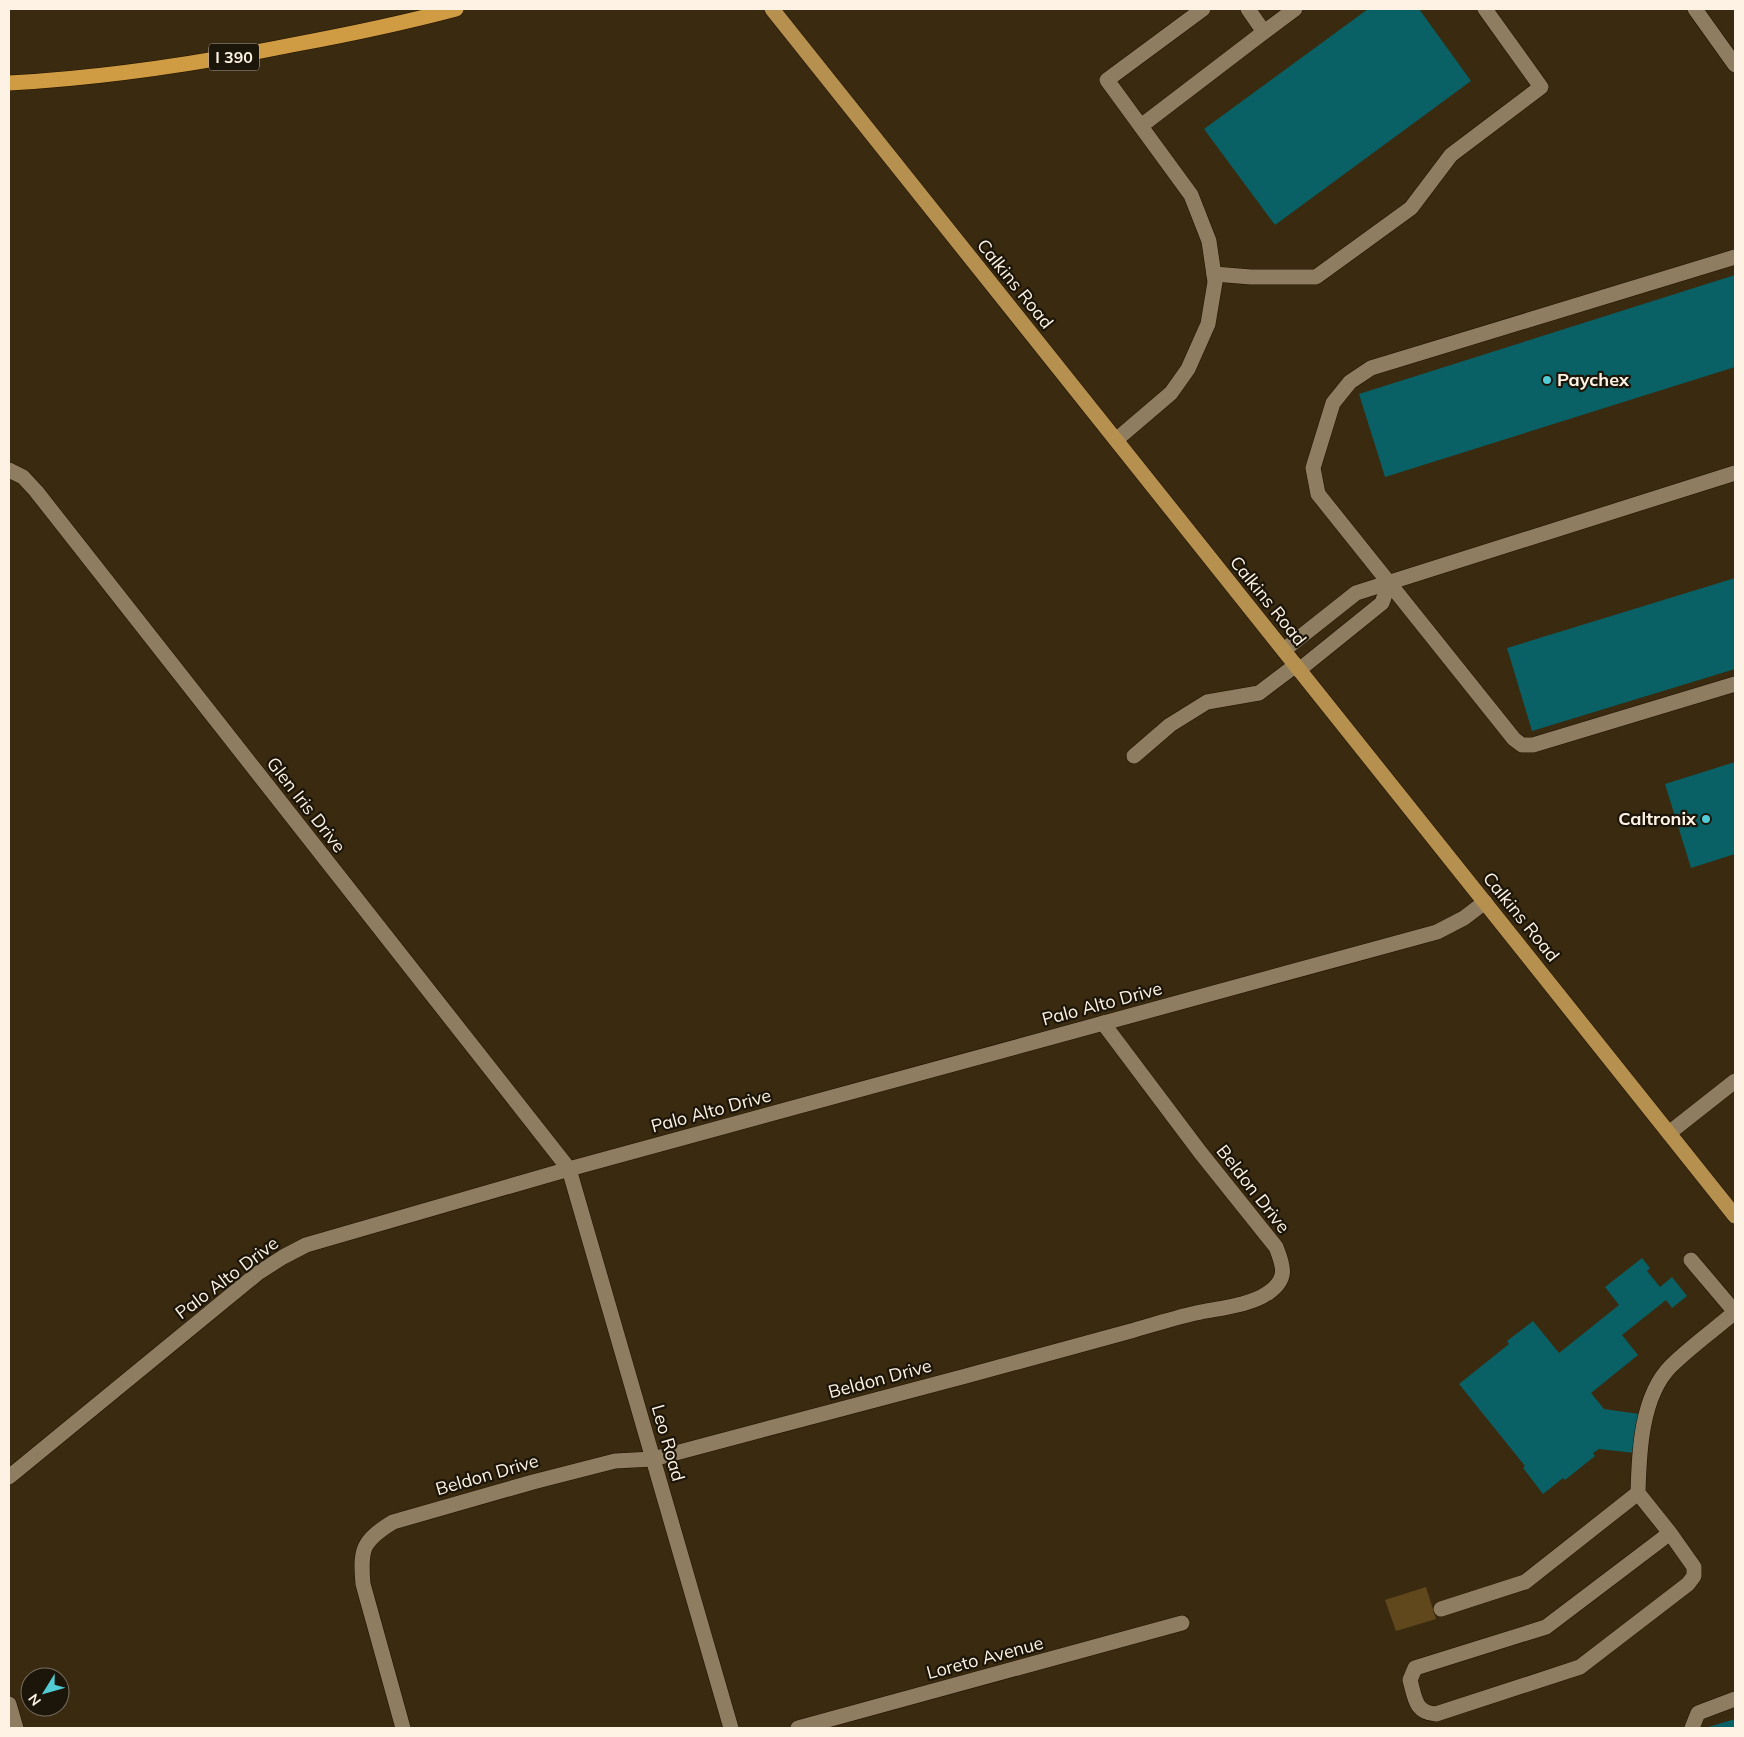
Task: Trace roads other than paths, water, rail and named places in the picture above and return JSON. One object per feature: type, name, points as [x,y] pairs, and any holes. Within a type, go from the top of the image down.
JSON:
[{"type":"highway","name":"I 390","points":[[9,83],[119,73],[211,61],[403,23],[456,9]]},
{"type":"main road","name":"Calkins Road","points":[[772,9],[1735,1216]]},
{"type":"street","points":[[1116,440],[1171,393],[1188,369],[1208,324],[1215,282],[1209,241],[1191,195],[1107,80],[1203,9]]},
{"type":"street","points":[[1248,9],[1264,32]]},
{"type":"street","points":[[1141,126],[1295,9]]},
{"type":"street","points":[[1214,274],[1251,277],[1316,277],[1411,208],[1451,155],[1541,88],[1485,9]]},
{"type":"street","points":[[1695,9],[1735,65]]},
{"type":"street","points":[[1735,257],[1372,368],[1350,382],[1333,403],[1313,468],[1318,494],[1514,739],[1522,745],[1533,745],[1735,684]]},
{"type":"street","name":"Glen Iris Drive","points":[[9,470],[23,477],[36,491],[569,1169]]},
{"type":"street","points":[[1284,650],[1356,593],[1735,473]]},
{"type":"street","points":[[1134,756],[1170,725],[1207,702],[1259,693],[1298,667],[1382,603],[1389,583]]},
{"type":"street","name":"Palo Alto Drive","points":[[9,1477],[250,1279],[283,1257],[306,1245],[569,1169],[1436,932],[1464,918],[1485,902]]},
{"type":"street","name":"Beldon Drive","points":[[403,1728],[363,1584],[361,1560],[368,1541],[379,1530],[393,1522],[615,1461],[653,1459],[967,1376],[1194,1313],[1248,1301],[1267,1294],[1278,1285],[1283,1277],[1282,1263],[1276,1247],[1194,1145],[1102,1023]]},
{"type":"street","points":[[1669,1133],[1735,1081]]},
{"type":"street","name":"Leo Road","points":[[569,1169],[731,1728]]},
{"type":"street","points":[[1670,1533],[1546,1627],[1415,1668],[1410,1680],[1418,1706],[1426,1714],[1436,1714],[1580,1667],[1688,1584],[1694,1576],[1694,1567],[1670,1533],[1638,1493],[1638,1463],[1646,1414],[1653,1391],[1670,1367],[1735,1312],[1692,1260]]},
{"type":"street","points":[[1441,1609],[1525,1582],[1638,1493]]},
{"type":"street","name":"Loreto Avenue","points":[[798,1728],[1182,1623]]},
{"type":"street","points":[[1692,1728],[1698,1713],[1735,1699]]},
{"type":"street","points":[[9,1704],[16,1728]]},
{"type":"place","name":"Paychex","points":[[1547,380]]},
{"type":"place","name":"Caltronix","points":[[1706,819]]}]
